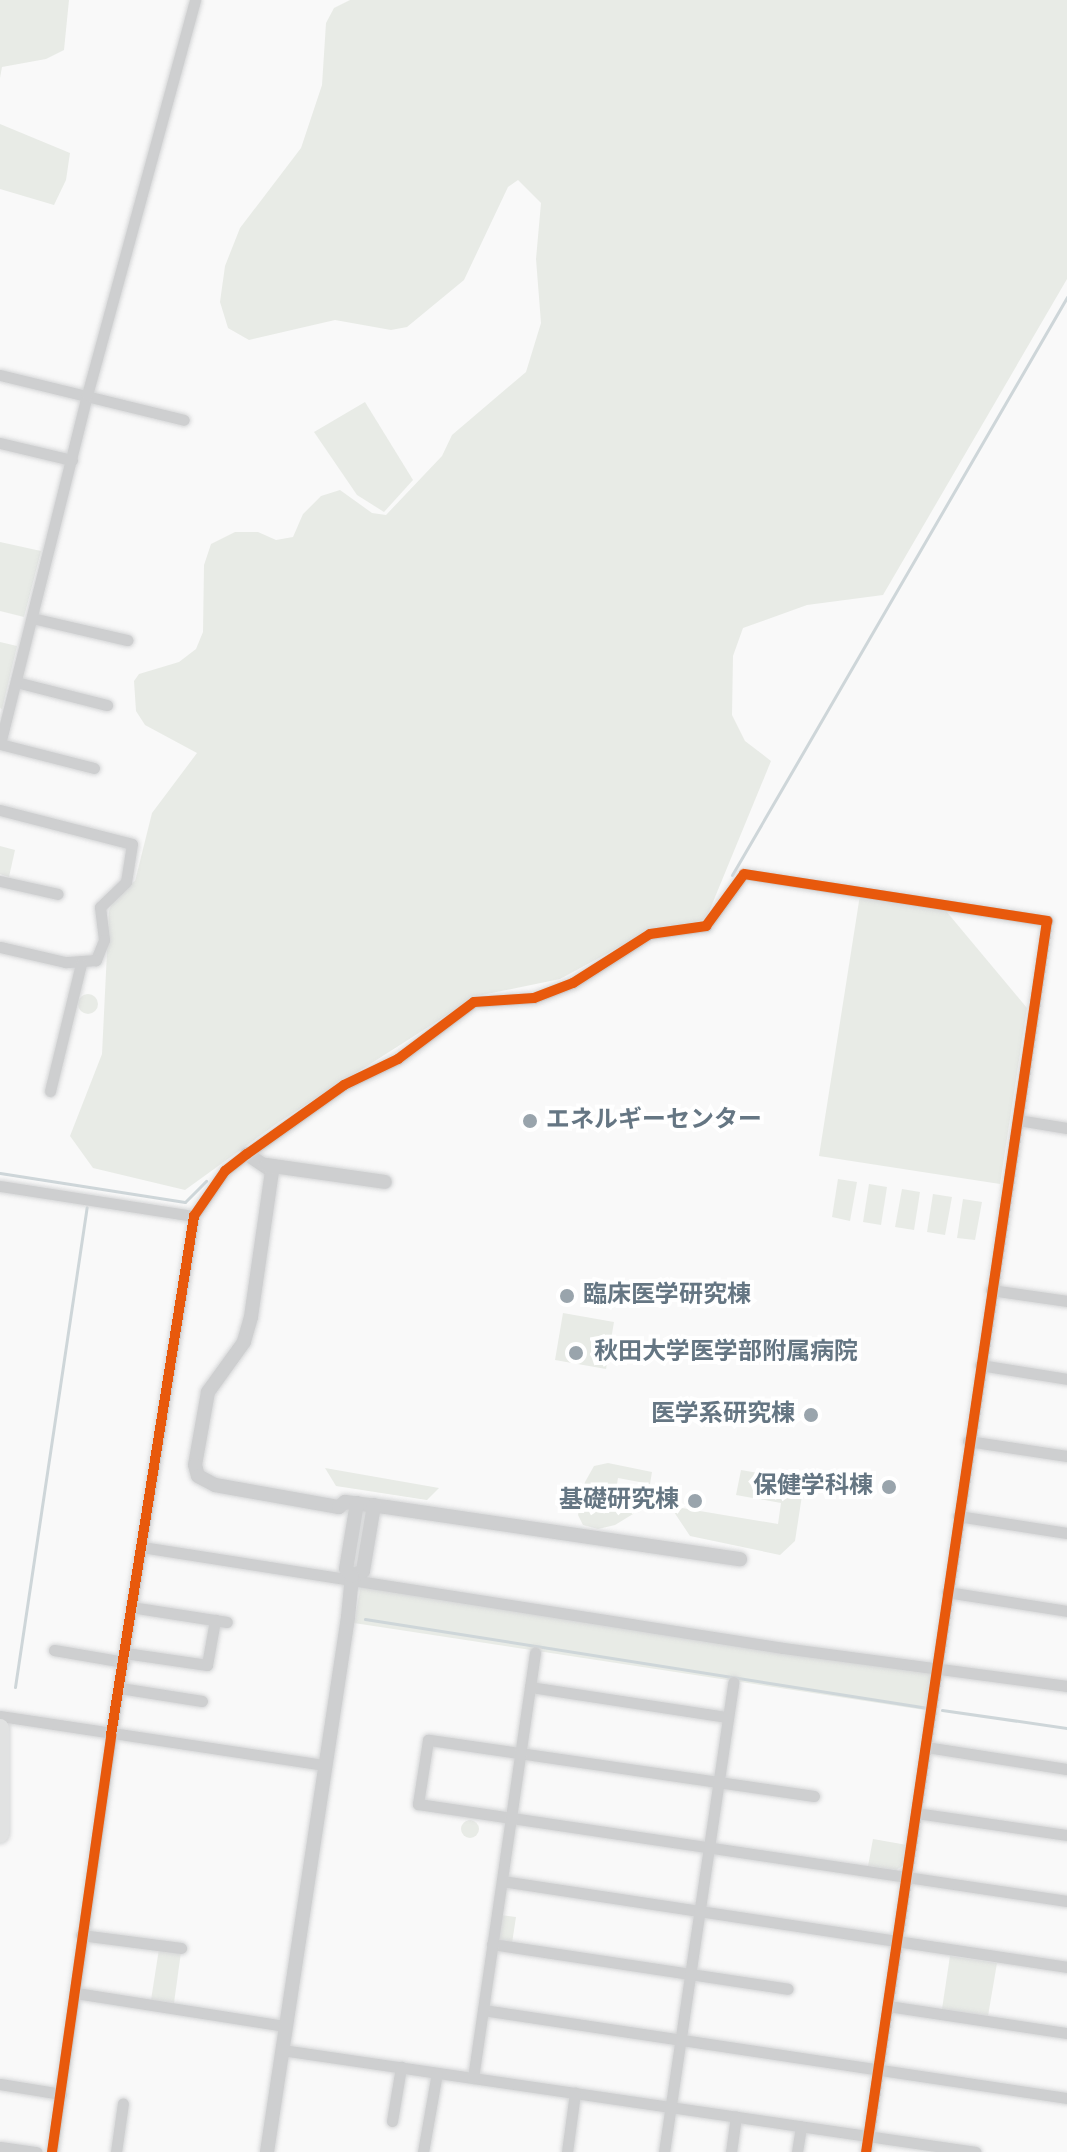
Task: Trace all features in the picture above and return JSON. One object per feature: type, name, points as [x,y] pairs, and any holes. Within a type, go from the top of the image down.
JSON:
[{"type":"main road","points":[[0,1728],[0,1834]]},
{"type":"street","points":[[94,768],[0,744],[87,395],[195,0]]},
{"type":"street","points":[[0,375],[184,420]]},
{"type":"street","points":[[0,443],[72,460]]},
{"type":"street","points":[[32,618],[127,640]]},
{"type":"street","points":[[16,682],[107,705]]},
{"type":"street","points":[[0,810],[132,844],[126,882],[100,907],[102,951],[81,964],[0,947]]},
{"type":"street","points":[[52,2152],[111,1735],[194,1216],[225,1171],[247,1154],[344,1085],[398,1059],[474,1002],[534,998],[583,977],[650,934],[706,926],[744,874],[1047,921],[968,1441],[866,2152]]},
{"type":"street","points":[[0,881],[58,894]]},
{"type":"street","points":[[50,1091],[81,964]]},
{"type":"street","points":[[1018,1120],[1067,1128]]},
{"type":"street","points":[[247,1154],[272,1171],[251,1317],[244,1342],[208,1392],[195,1465],[198,1476],[215,1485],[339,1507],[357,1503],[374,1505],[740,1559]]},
{"type":"street","points":[[266,1165],[385,1182]]},
{"type":"street","points":[[0,1186],[194,1216]]},
{"type":"street","points":[[991,1290],[1067,1301]]},
{"type":"street","points":[[980,1365],[1067,1379]]},
{"type":"street","points":[[968,1441],[1067,1456]]},
{"type":"street","points":[[267,2152],[352,1578],[346,1569],[357,1503]]},
{"type":"street","points":[[352,1578],[363,1571],[374,1505]]},
{"type":"street","points":[[958,1516],[1067,1533]]},
{"type":"street","points":[[142,1547],[937,1669],[1067,1686]]},
{"type":"street","points":[[947,1592],[1067,1611]]},
{"type":"street","points":[[54,1650],[207,1665],[221,1621],[131,1607]]},
{"type":"street","points":[[473,2078],[535,1652]]},
{"type":"street","points":[[664,2152],[733,1682]]},
{"type":"street","points":[[530,1687],[727,1717]]},
{"type":"street","points":[[120,1688],[202,1701]]},
{"type":"street","points":[[0,1716],[324,1765]]},
{"type":"street","points":[[814,1796],[428,1740],[418,1804],[1067,1901]]},
{"type":"street","points":[[926,1747],[1067,1769]]},
{"type":"street","points":[[916,1813],[1067,1835]]},
{"type":"street","points":[[502,1881],[1067,1967]]},
{"type":"street","points":[[81,1935],[181,1948]]},
{"type":"street","points":[[492,1944],[788,1989]]},
{"type":"street","points":[[76,1993],[285,2026]]},
{"type":"street","points":[[888,2006],[1067,2033]]},
{"type":"street","points":[[483,2010],[1067,2098]]},
{"type":"street","points":[[282,2050],[869,2136],[932,2149],[976,2152]]},
{"type":"street","points":[[392,2121],[401,2067]]},
{"type":"street","points":[[423,2152],[437,2073]]},
{"type":"street","points":[[0,2084],[61,2094]]},
{"type":"street","points":[[567,2152],[575,2093]]},
{"type":"street","points":[[116,2152],[123,2103]]},
{"type":"street","points":[[731,2152],[736,2116]]},
{"type":"street","points":[[797,2152],[801,2126]]},
{"type":"street","points":[[0,2147],[37,2152]]},
{"type":"shaded area","points":[[0,0],[69,0],[64,50],[46,59],[2,67],[0,78]]},
{"type":"shaded area","points":[[350,0],[1067,0],[1067,279],[883,595],[807,605],[743,628],[733,656],[732,715],[745,741],[771,761],[706,919],[634,939],[560,979],[477,996],[279,1122],[185,1190],[93,1168],[70,1136],[102,1054],[109,911],[116,893],[135,881],[152,813],[197,753],[145,725],[136,711],[134,681],[139,674],[179,662],[196,649],[203,632],[204,565],[211,544],[235,532],[258,532],[276,540],[293,537],[303,514],[321,496],[340,490],[372,513],[386,515],[442,456],[452,435],[526,372],[541,323],[536,259],[541,203],[518,180],[508,187],[464,280],[407,327],[391,330],[335,320],[249,340],[228,328],[220,302],[225,266],[240,228],[301,148],[322,85],[326,23],[334,8]]},
{"type":"shaded area","points":[[0,124],[70,153],[66,180],[54,205],[0,189]]},
{"type":"shaded area","points":[[365,402],[413,480],[384,512],[357,495],[314,432]]},
{"type":"shaded area","points":[[0,542],[41,551],[24,617],[0,611]]},
{"type":"shaded area","points":[[0,642],[17,646],[2,709],[0,708]]},
{"type":"shaded area","points":[[0,846],[15,850],[9,877],[0,874]]},
{"type":"shaded area","points":[[860,895],[946,911],[1027,1008],[1000,1184],[819,1156]]},
{"type":"shaded area","points":[[88,994],[95,997],[98,1004],[95,1011],[88,1014],[81,1011],[78,1004],[81,997]]},
{"type":"shaded area","points":[[838,1179],[857,1182],[850,1221],[832,1217]]},
{"type":"shaded area","points":[[869,1184],[887,1187],[881,1225],[863,1222]]},
{"type":"shaded area","points":[[902,1189],[920,1192],[914,1230],[895,1227]]},
{"type":"shaded area","points":[[933,1194],[952,1197],[945,1235],[927,1232]]},
{"type":"shaded area","points":[[963,1199],[982,1202],[975,1240],[957,1238]]},
{"type":"shaded area","points":[[563,1313],[614,1322],[606,1369],[555,1360]]},
{"type":"shaded area","points":[[608,1463],[652,1472],[650,1484],[618,1478],[615,1496],[651,1503],[615,1525],[598,1529],[583,1525],[578,1515],[585,1482],[594,1466]]},
{"type":"shaded area","points":[[325,1468],[439,1488],[427,1500],[336,1486]]},
{"type":"shaded area","points":[[741,1470],[799,1480],[803,1489],[795,1541],[780,1555],[690,1536],[670,1506],[778,1524],[781,1503],[736,1495]]},
{"type":"shaded area","points":[[361,1585],[937,1669],[931,1711],[354,1623]]},
{"type":"shaded area","points":[[470,1820],[479,1829],[470,1838],[461,1829]]},
{"type":"shaded area","points":[[873,1839],[907,1845],[904,1865],[896,1870],[868,1866]]},
{"type":"shaded area","points":[[500,1915],[516,1917],[512,1943],[497,1941]]},
{"type":"shaded area","points":[[159,1949],[181,1952],[174,2003],[151,2000]]},
{"type":"shaded area","points":[[950,1956],[997,1963],[988,2016],[942,2009]]},
{"type":"waterway","points":[[732,875],[1067,297]]},
{"type":"waterway","points":[[0,1173],[185,1202],[206,1181]]},
{"type":"waterway","points":[[15,1687],[87,1207]]},
{"type":"waterway","points":[[365,1619],[928,1708]]},
{"type":"waterway","points":[[942,1710],[1067,1728]]},
{"type":"cycle path","points":[[52,2152],[111,1735],[194,1216],[225,1171],[247,1154],[344,1085],[398,1059],[474,1002],[534,998],[573,983],[650,934],[706,926],[744,874],[1047,921],[866,2152]]},
{"type":"place","name":"エネルギーセンター","points":[[530,1121]]},
{"type":"place","name":"臨床医学研究棟","points":[[567,1296]]},
{"type":"place","name":"秋田大学医学部附属病院","points":[[576,1353]]},
{"type":"place","name":"医学系研究棟","points":[[811,1415]]},
{"type":"place","name":"保健学科棟","points":[[889,1487]]},
{"type":"place","name":"基礎研究棟","points":[[695,1501]]}]
